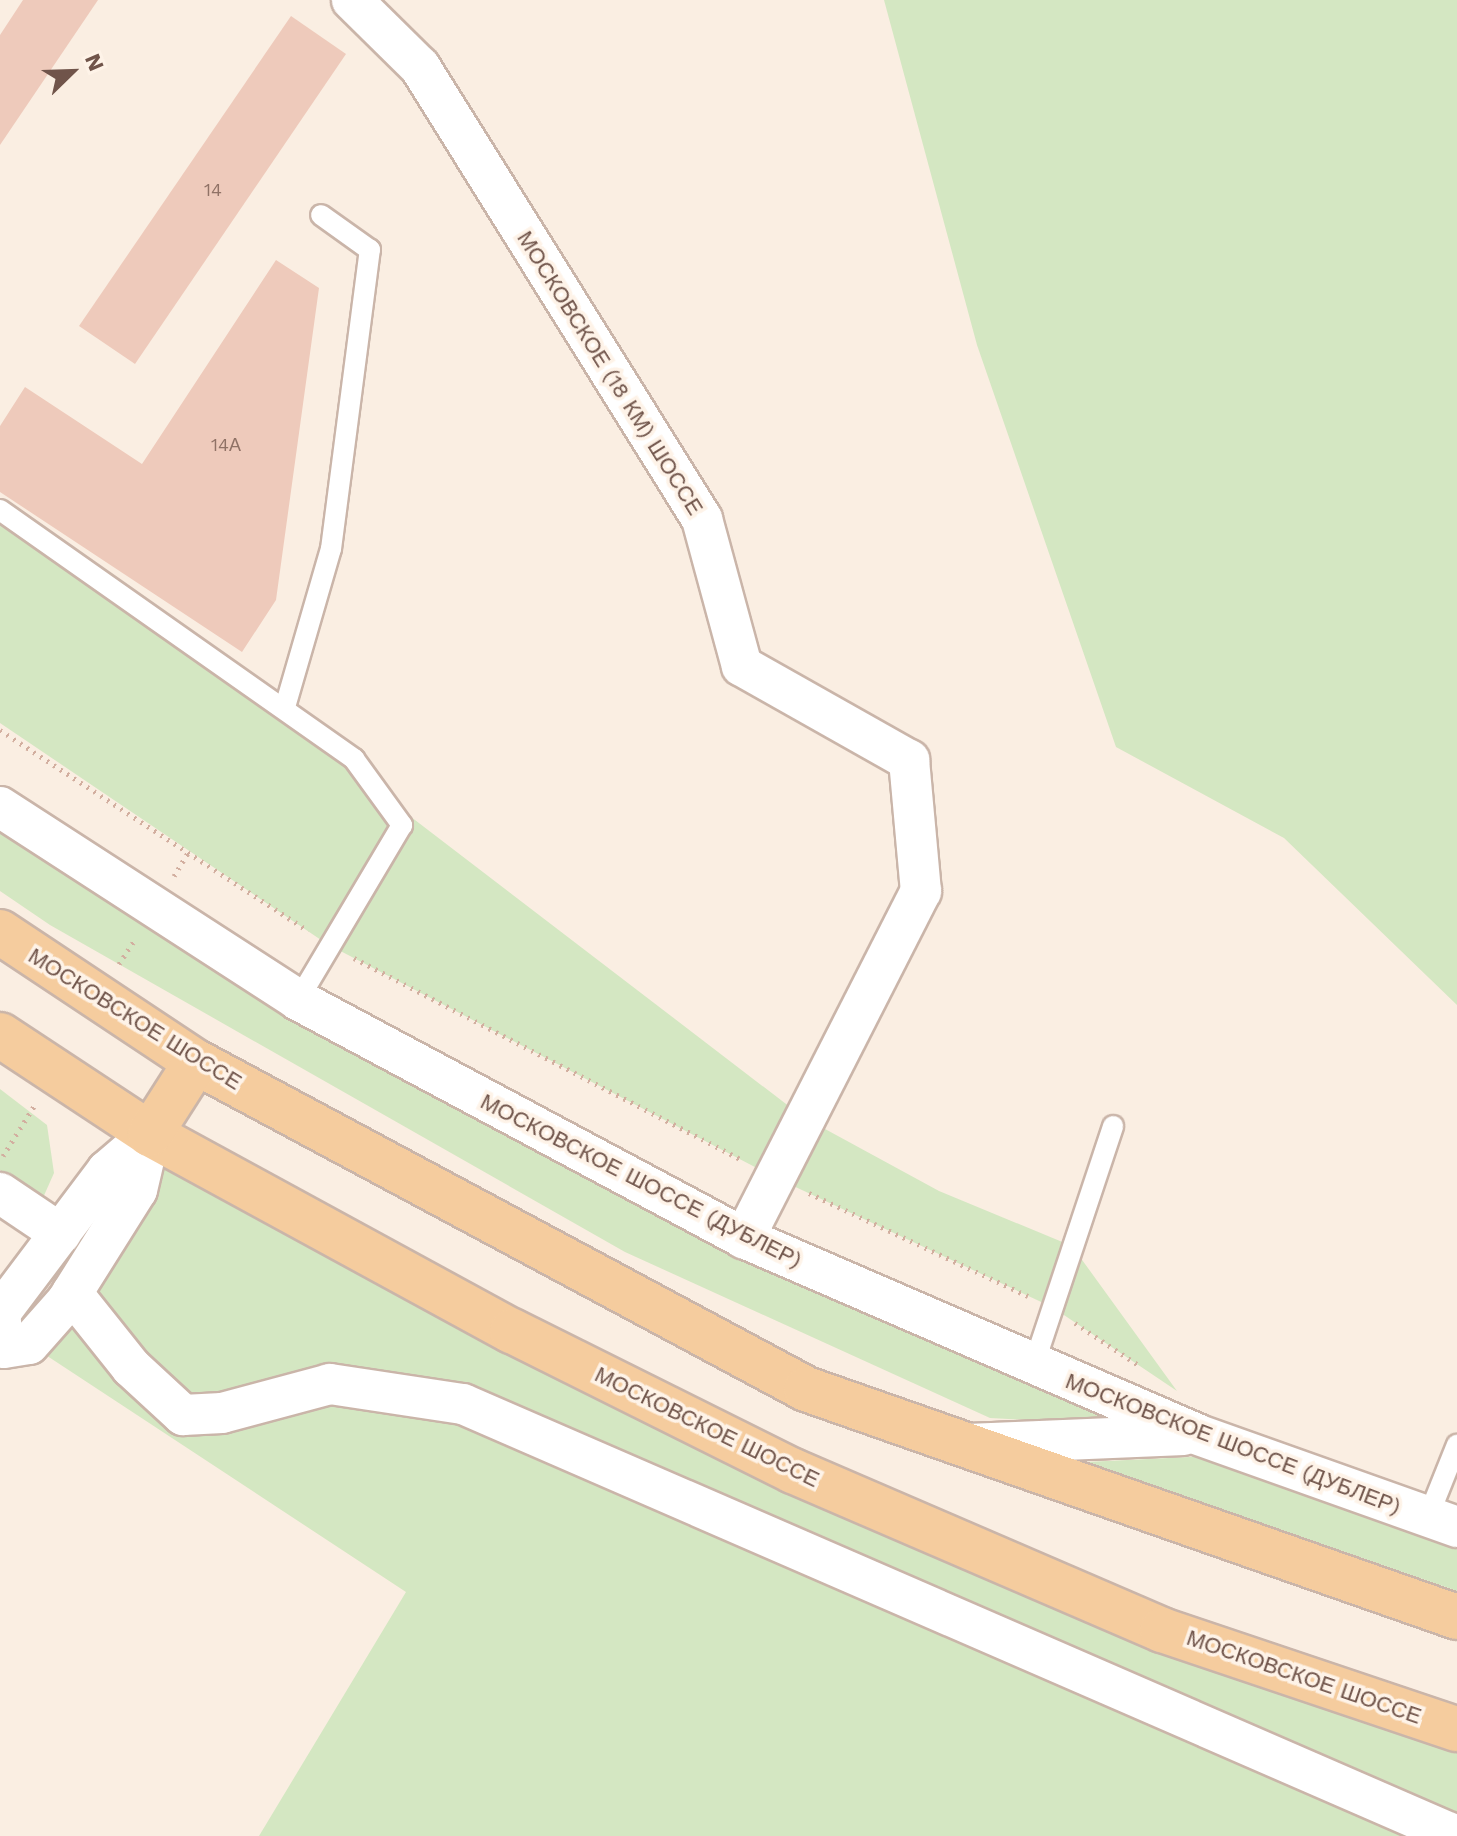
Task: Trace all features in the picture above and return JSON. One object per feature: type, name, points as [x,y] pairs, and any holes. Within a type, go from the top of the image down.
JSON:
[{"type":"main road","name":"МОСКОВСКОЕ ШОССЕ","points":[[0,932],[196,1062],[806,1389],[1457,1617]]},
{"type":"main road","name":"МОСКОВСКОЕ ШОССЕ","points":[[1,1036],[150,1134],[512,1331],[793,1471],[1162,1630],[1457,1729]]},
{"type":"main road","points":[[150,1134],[196,1062]]},
{"type":"street","name":"МОСКОВСКОЕ (18 КМ) ШОССЕ","points":[[352,0],[420,67],[702,519],[742,666],[909,760],[921,891],[772,1176]]},
{"type":"street","name":"МОСКОВСКОЕ ШОССЕ (ДУБЛЕР)","points":[[0,807],[298,1000],[744,1238],[1033,1367],[1196,1434],[1443,1522]]},
{"type":"street","points":[[150,1134],[137,1190],[72,1293],[29,1344],[1,1332],[61,1234],[107,1171],[150,1134]]},
{"type":"street","points":[[744,1238],[772,1176]]},
{"type":"street","points":[[0,1193],[61,1234]]},
{"type":"street","points":[[72,1293],[131,1367],[183,1415],[222,1413],[330,1384],[463,1404],[1457,1836]]},
{"type":"street","points":[[962,1444],[1196,1434]]},
{"type":"lane","points":[[285,707],[331,549],[370,250],[321,215]]},
{"type":"lane","points":[[0,510],[285,707],[354,759],[402,825],[327,944],[298,1000]]},
{"type":"lane","points":[[1033,1367],[1113,1126]]},
{"type":"lane","points":[[1443,1522],[1457,1445]]},
{"type":"path","points":[[0,730],[327,944],[772,1176],[1052,1307],[1152,1374]]},
{"type":"green space","points":[[884,0],[1457,0],[1457,1005],[1284,838],[1116,747],[977,345]]},
{"type":"green space","points":[[0,513],[91,572],[803,1117],[939,1191],[1072,1246],[1177,1391],[1052,1307],[772,1176],[327,944],[0,723]]},
{"type":"green space","points":[[0,831],[250,983],[1131,1425],[990,1418],[625,1252],[50,925],[0,891]]},
{"type":"green space","points":[[0,1089],[47,1125],[54,1173],[42,1200],[0,1170]]},
{"type":"green space","points":[[150,1134],[512,1331],[1346,1691],[1457,1717],[1457,1836],[259,1836],[406,1592],[29,1344]]},
{"type":"green space","points":[[1210,1456],[1457,1538],[1457,1591],[1086,1462]]},
{"type":"building","points":[[23,0],[98,0],[0,145],[0,35]]},
{"type":"building","points":[[291,16],[346,54],[135,364],[79,326]]},
{"type":"building","points":[[276,260],[319,288],[276,600],[242,652],[0,492],[0,426],[25,387],[142,464]]}]
